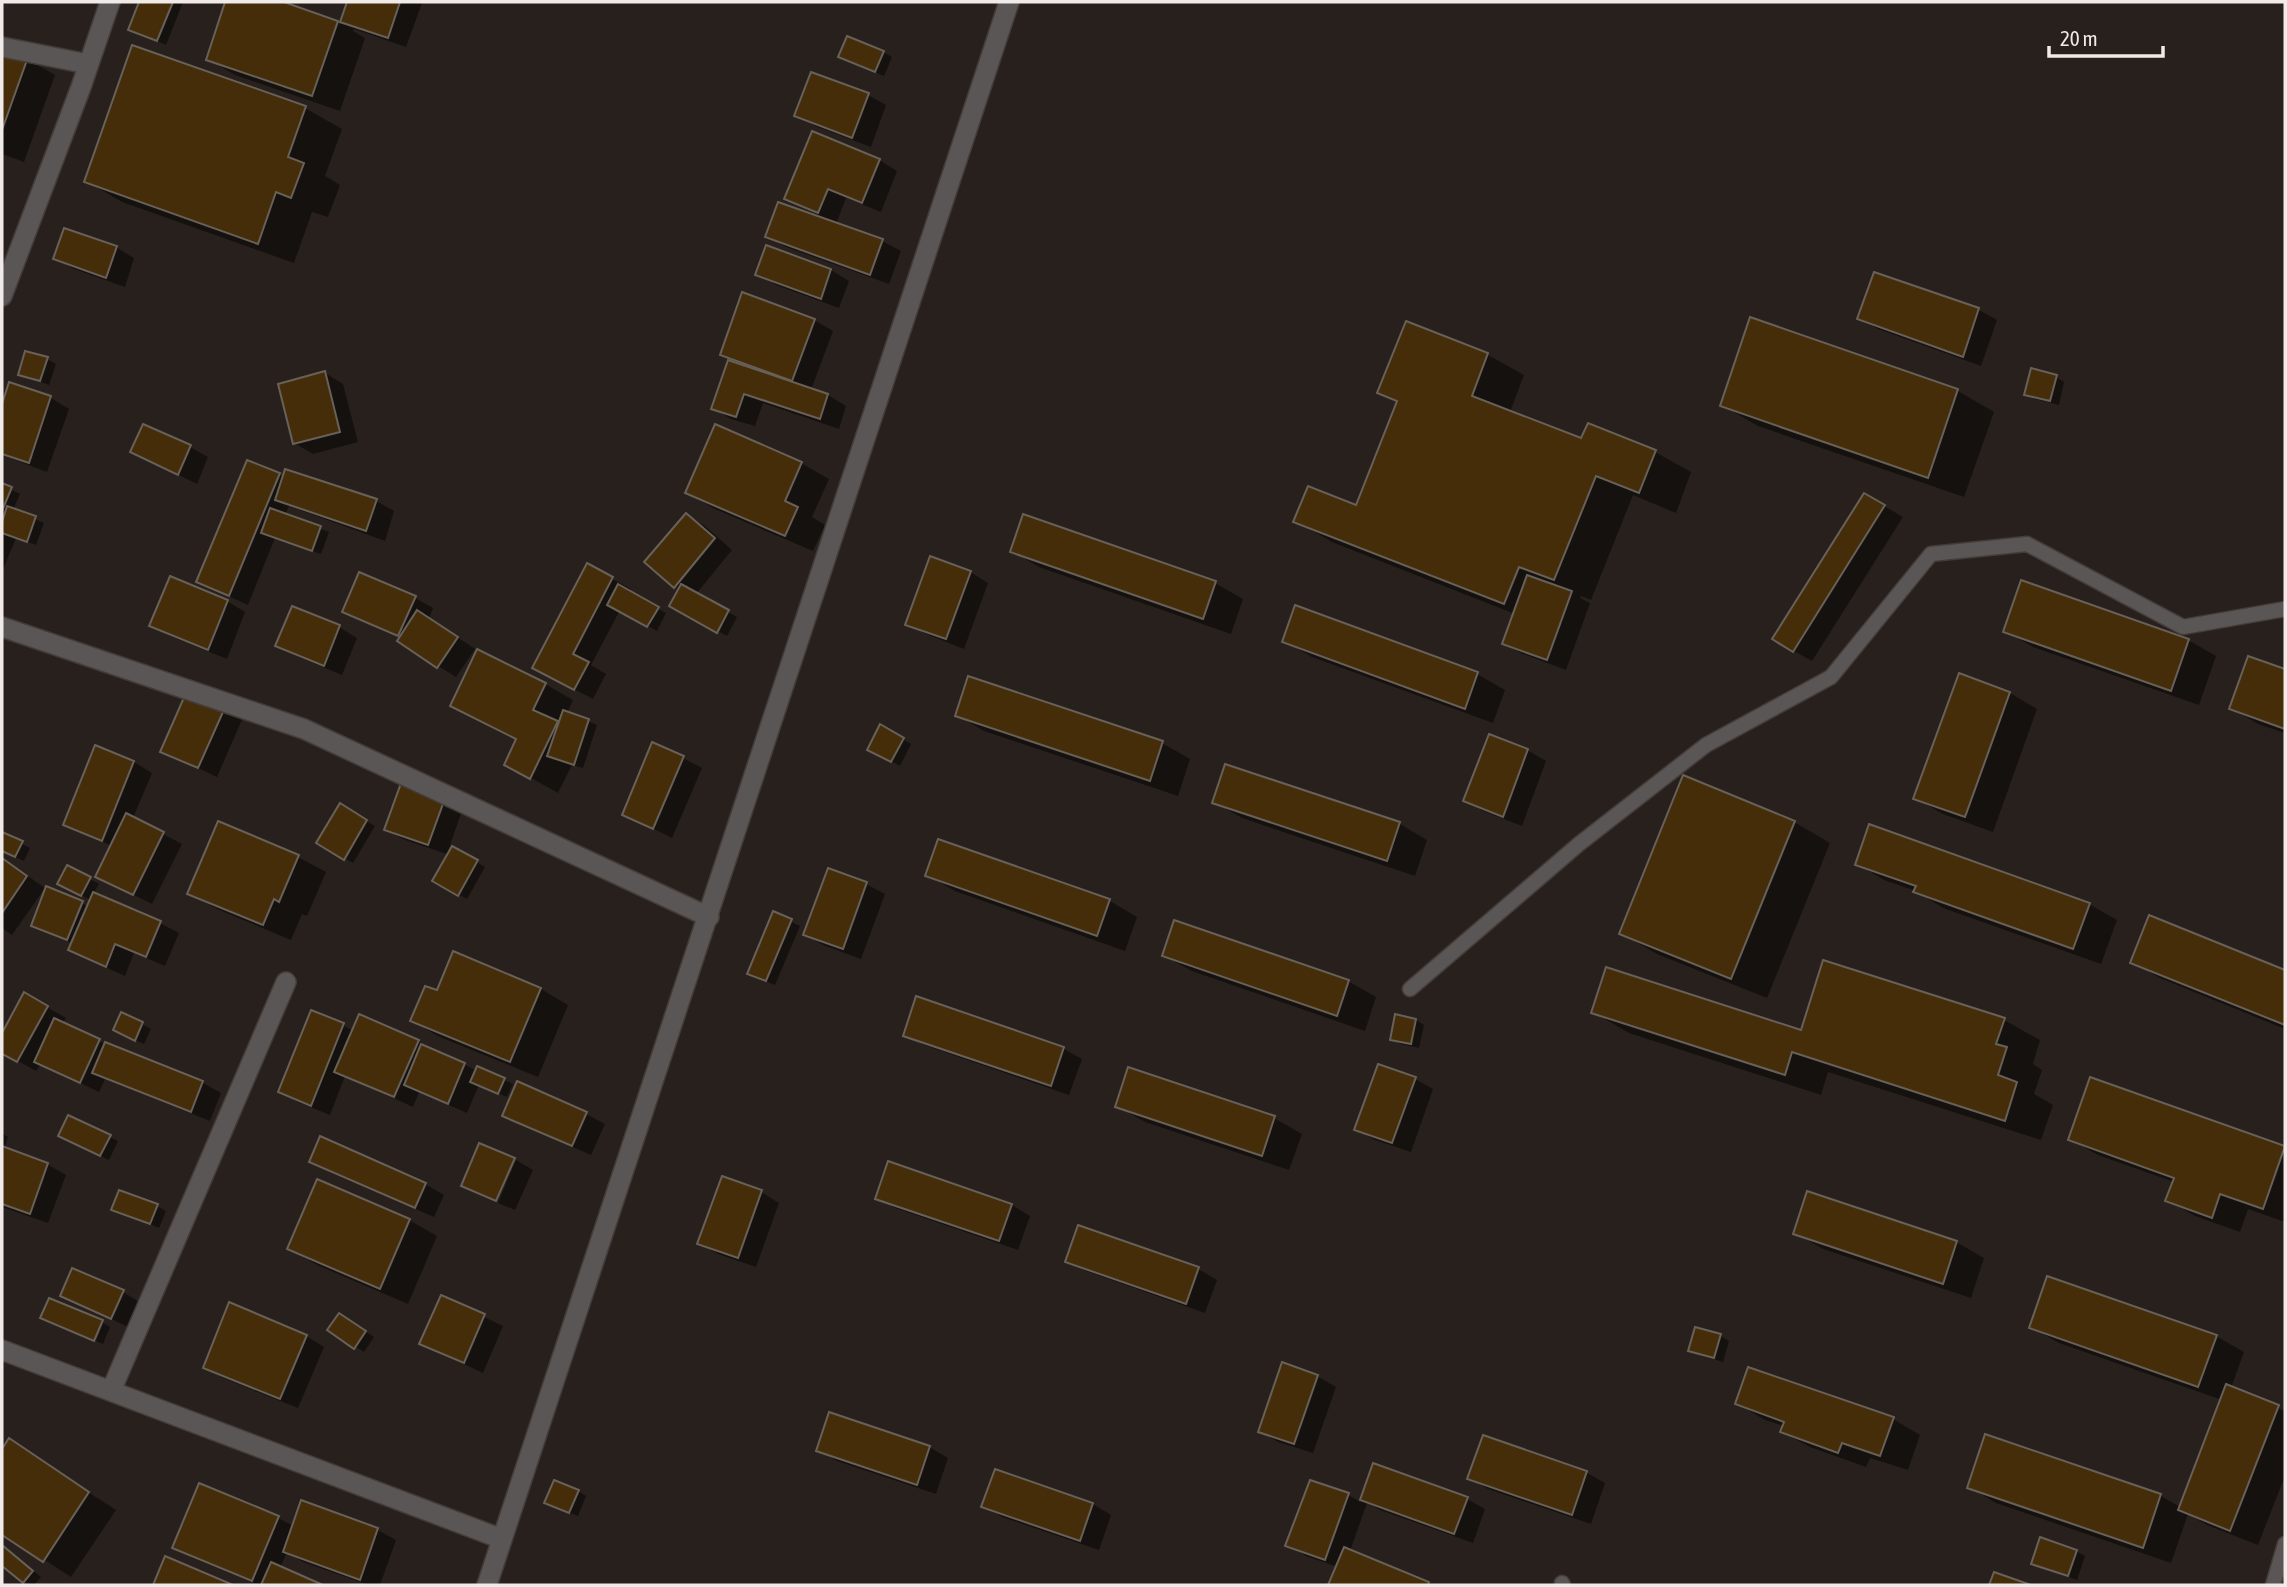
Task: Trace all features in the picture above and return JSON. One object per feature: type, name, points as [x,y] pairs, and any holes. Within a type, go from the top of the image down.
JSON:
[{"type":"street","points":[[2,296],[110,2]]},
{"type":"street","points":[[487,1585],[1009,2]]},
{"type":"street","points":[[2,47],[88,64]]},
{"type":"street","points":[[2,628],[304,729],[709,917]]},
{"type":"street","points":[[111,1391],[286,982]]},
{"type":"street","points":[[2,1350],[502,1539]]},
{"type":"lane","points":[[1410,989],[1578,844],[1706,745],[1831,677],[1931,554],[2027,544],[2183,627],[2285,609]]},
{"type":"lane","points":[[2273,1585],[2285,1544]]},
{"type":"building","points":[[139,2],[173,2],[157,41],[128,30]]},
{"type":"building","points":[[225,2],[284,2],[338,21],[312,96],[206,60]]},
{"type":"building","points":[[347,2],[400,2],[388,38],[340,22]]},
{"type":"building","points":[[847,36],[884,51],[875,72],[838,57]]},
{"type":"building","points":[[132,45],[306,106],[288,157],[304,163],[291,198],[276,192],[258,244],[84,182]]},
{"type":"building","points":[[2,48],[28,57],[2,130]]},
{"type":"building","points":[[811,72],[869,93],[852,138],[794,116]]},
{"type":"building","points":[[812,131],[880,159],[862,203],[828,189],[818,213],[784,199]]},
{"type":"building","points":[[778,202],[883,239],[870,275],[765,237]]},
{"type":"building","points":[[64,228],[117,246],[106,278],[53,259]]},
{"type":"building","points":[[766,245],[831,269],[821,299],[755,275]]},
{"type":"building","points":[[1874,272],[1979,308],[1963,357],[1857,319]]},
{"type":"building","points":[[742,292],[815,319],[792,381],[720,355]]},
{"type":"building","points":[[1750,317],[1958,389],[1928,478],[1720,406]]},
{"type":"building","points":[[1406,321],[1488,353],[1472,396],[1581,438],[1588,423],[1656,450],[1639,493],[1596,476],[1554,580],[1519,567],[1504,604],[1293,522],[1308,486],[1356,505],[1397,401],[1377,393]]},
{"type":"building","points":[[25,351],[48,357],[40,381],[18,375]]},
{"type":"building","points":[[728,360],[828,394],[820,419],[744,394],[736,417],[711,409]]},
{"type":"building","points":[[2031,368],[2057,375],[2050,401],[2024,395]]},
{"type":"building","points":[[325,371],[340,432],[293,444],[278,384]]},
{"type":"building","points":[[9,382],[51,396],[29,463],[2,454],[2,404]]},
{"type":"building","points":[[143,424],[191,445],[178,475],[130,452]]},
{"type":"building","points":[[715,424],[802,462],[785,501],[798,507],[785,536],[685,493]]},
{"type":"building","points":[[247,460],[280,473],[229,596],[196,582]]},
{"type":"building","points":[[285,469],[377,499],[366,531],[275,500]]},
{"type":"building","points":[[2,483],[12,487],[2,511]]},
{"type":"building","points":[[1864,493],[1885,505],[1793,652],[1772,639]]},
{"type":"building","points":[[7,506],[36,516],[27,542],[2,533]]},
{"type":"building","points":[[270,508],[321,526],[312,551],[261,533]]},
{"type":"building","points":[[686,513],[715,538],[674,588],[644,562]]},
{"type":"building","points":[[1023,514],[1216,581],[1203,619],[1010,552]]},
{"type":"building","points":[[930,556],[971,571],[946,639],[905,625]]},
{"type":"building","points":[[587,563],[613,577],[573,654],[589,662],[574,690],[532,668]]},
{"type":"building","points":[[359,572],[416,596],[398,636],[342,612]]},
{"type":"building","points":[[1527,575],[1572,591],[1547,660],[1502,644]]},
{"type":"building","points":[[170,576],[228,600],[208,650],[149,626]]},
{"type":"building","points":[[2021,580],[2189,639],[2171,691],[2003,632]]},
{"type":"building","points":[[618,584],[659,607],[647,627],[607,605]]},
{"type":"building","points":[[681,584],[729,610],[717,633],[669,606]]},
{"type":"building","points":[[1295,605],[1478,672],[1465,709],[1282,642]]},
{"type":"building","points":[[292,606],[340,625],[324,666],[275,646]]},
{"type":"building","points":[[417,610],[458,637],[437,668],[397,641]]},
{"type":"building","points":[[477,649],[546,683],[533,710],[558,721],[530,779],[504,765],[516,739],[450,706]]},
{"type":"building","points":[[2248,656],[2285,669],[2285,729],[2229,709]]},
{"type":"building","points":[[1959,673],[2010,692],[1965,817],[1913,799]]},
{"type":"building","points":[[968,676],[1163,741],[1150,781],[955,716]]},
{"type":"building","points":[[189,686],[227,703],[198,768],[160,752]]},
{"type":"building","points":[[563,710],[589,719],[574,765],[547,756]]},
{"type":"building","points":[[880,724],[904,738],[891,762],[867,750]]},
{"type":"building","points":[[1489,734],[1528,749],[1503,817],[1463,801]]},
{"type":"building","points":[[652,742],[684,756],[653,829],[622,815]]},
{"type":"building","points":[[95,745],[134,761],[102,841],[63,825]]},
{"type":"building","points":[[1225,764],[1400,822],[1387,861],[1212,803]]},
{"type":"building","points":[[404,775],[448,790],[428,845],[384,830]]},
{"type":"building","points":[[1683,775],[1795,821],[1731,979],[1619,934]]},
{"type":"building","points":[[340,803],[367,820],[344,860],[316,843]]},
{"type":"building","points":[[126,813],[164,832],[133,895],[95,877]]},
{"type":"building","points":[[218,821],[299,855],[279,902],[274,899],[263,925],[187,894]]},
{"type":"building","points":[[1869,824],[2090,903],[2073,949],[1913,892],[1916,886],[1855,865]]},
{"type":"building","points":[[2,832],[23,841],[15,857],[2,851]]},
{"type":"building","points":[[938,839],[1110,899],[1097,936],[925,876]]},
{"type":"building","points":[[452,846],[478,860],[458,896],[432,881]]},
{"type":"building","points":[[2,858],[27,876],[2,913]]},
{"type":"building","points":[[67,865],[91,877],[81,896],[57,884]]},
{"type":"building","points":[[828,868],[867,882],[843,949],[803,935]]},
{"type":"building","points":[[46,886],[83,901],[67,940],[31,926]]},
{"type":"building","points":[[93,892],[161,921],[146,957],[115,944],[106,967],[68,950]]},
{"type":"building","points":[[773,911],[792,919],[766,981],[747,974]]},
{"type":"building","points":[[2149,915],[2285,970],[2285,1025],[2130,963]]},
{"type":"building","points":[[1174,920],[1349,980],[1337,1016],[1162,956]]},
{"type":"building","points":[[453,951],[541,988],[510,1062],[410,1021],[425,986],[437,990]]},
{"type":"building","points":[[1823,960],[2005,1018],[1996,1044],[2007,1047],[1998,1075],[2017,1082],[2005,1121],[1792,1052],[1785,1075],[1591,1013],[1606,967],[1801,1030]]},
{"type":"building","points":[[24,992],[48,1006],[17,1062],[2,1054],[2,1033]]},
{"type":"building","points":[[916,996],[1064,1047],[1051,1086],[903,1036]]},
{"type":"building","points":[[311,1010],[344,1023],[311,1106],[278,1092]]},
{"type":"building","points":[[121,1012],[143,1022],[135,1041],[113,1030]]},
{"type":"building","points":[[359,1014],[419,1040],[394,1097],[334,1072]]},
{"type":"building","points":[[1395,1014],[1416,1019],[1411,1044],[1390,1040]]},
{"type":"building","points":[[54,1018],[100,1039],[80,1083],[34,1062]]},
{"type":"building","points":[[105,1042],[203,1081],[191,1112],[92,1073]]},
{"type":"building","points":[[421,1044],[465,1063],[448,1104],[404,1085]]},
{"type":"building","points":[[1378,1064],[1416,1077],[1392,1143],[1354,1130]]},
{"type":"building","points":[[477,1066],[505,1078],[498,1094],[470,1082]]},
{"type":"building","points":[[1128,1067],[1275,1116],[1262,1156],[1115,1107]]},
{"type":"building","points":[[2090,1077],[2285,1146],[2263,1209],[2220,1194],[2212,1218],[2165,1201],[2174,1178],[2068,1140]]},
{"type":"building","points":[[517,1081],[587,1112],[572,1146],[502,1116]]},
{"type":"building","points":[[68,1115],[111,1135],[100,1156],[58,1136]]},
{"type":"building","points":[[320,1136],[426,1183],[415,1208],[309,1162]]},
{"type":"building","points":[[479,1143],[515,1158],[496,1201],[461,1186]]},
{"type":"building","points":[[2,1146],[48,1163],[30,1214],[2,1204]]},
{"type":"building","points":[[888,1161],[1012,1204],[999,1241],[875,1199]]},
{"type":"building","points":[[722,1176],[762,1190],[738,1258],[697,1244]]},
{"type":"building","points":[[317,1179],[410,1219],[380,1289],[287,1249]]},
{"type":"building","points":[[119,1190],[158,1204],[150,1224],[111,1210]]},
{"type":"building","points":[[1807,1191],[1957,1241],[1943,1284],[1793,1234]]},
{"type":"building","points":[[1078,1225],[1199,1267],[1186,1304],[1065,1262]]},
{"type":"building","points":[[72,1268],[124,1290],[111,1319],[60,1296]]},
{"type":"building","points":[[2047,1276],[2217,1335],[2198,1387],[2029,1328]]},
{"type":"building","points":[[441,1295],[485,1314],[464,1363],[419,1344]]},
{"type":"building","points":[[49,1298],[103,1320],[94,1341],[40,1318]]},
{"type":"building","points":[[229,1302],[307,1335],[280,1399],[203,1368]]},
{"type":"building","points":[[339,1313],[366,1331],[354,1349],[327,1330]]},
{"type":"building","points":[[1695,1327],[1721,1334],[1714,1358],[1688,1351]]},
{"type":"building","points":[[1282,1362],[1318,1375],[1294,1444],[1258,1432]]},
{"type":"building","points":[[1748,1367],[1894,1417],[1880,1456],[1842,1443],[1838,1453],[1780,1432],[1784,1422],[1735,1404]]},
{"type":"building","points":[[2226,1384],[2279,1405],[2230,1531],[2178,1510]]},
{"type":"building","points":[[829,1412],[930,1446],[917,1485],[816,1451]]},
{"type":"building","points":[[1985,1434],[2161,1494],[2143,1548],[1967,1488]]},
{"type":"building","points":[[1483,1435],[1587,1471],[1572,1515],[1467,1479]]},
{"type":"building","points":[[9,1438],[89,1492],[43,1562],[2,1535],[2,1449]]},
{"type":"building","points":[[1373,1463],[1468,1497],[1454,1534],[1360,1500]]},
{"type":"building","points":[[995,1469],[1093,1503],[1080,1541],[981,1507]]},
{"type":"building","points":[[554,1480],[579,1490],[569,1513],[544,1503]]},
{"type":"building","points":[[1310,1480],[1349,1493],[1325,1560],[1285,1546]]},
{"type":"building","points":[[199,1483],[279,1516],[252,1581],[172,1548]]},
{"type":"building","points":[[301,1500],[378,1528],[360,1580],[283,1552]]},
{"type":"building","points":[[2040,1537],[2077,1550],[2068,1576],[2031,1564]]},
{"type":"building","points":[[2,1545],[33,1571],[23,1583],[2,1566]]},
{"type":"building","points":[[1344,1547],[1429,1582],[1428,1585],[1328,1585]]},
{"type":"building","points":[[165,1556],[231,1584],[153,1585]]},
{"type":"building","points":[[271,1562],[323,1585],[261,1585]]},
{"type":"building","points":[[1994,1572],[2031,1585],[1989,1585]]}]
